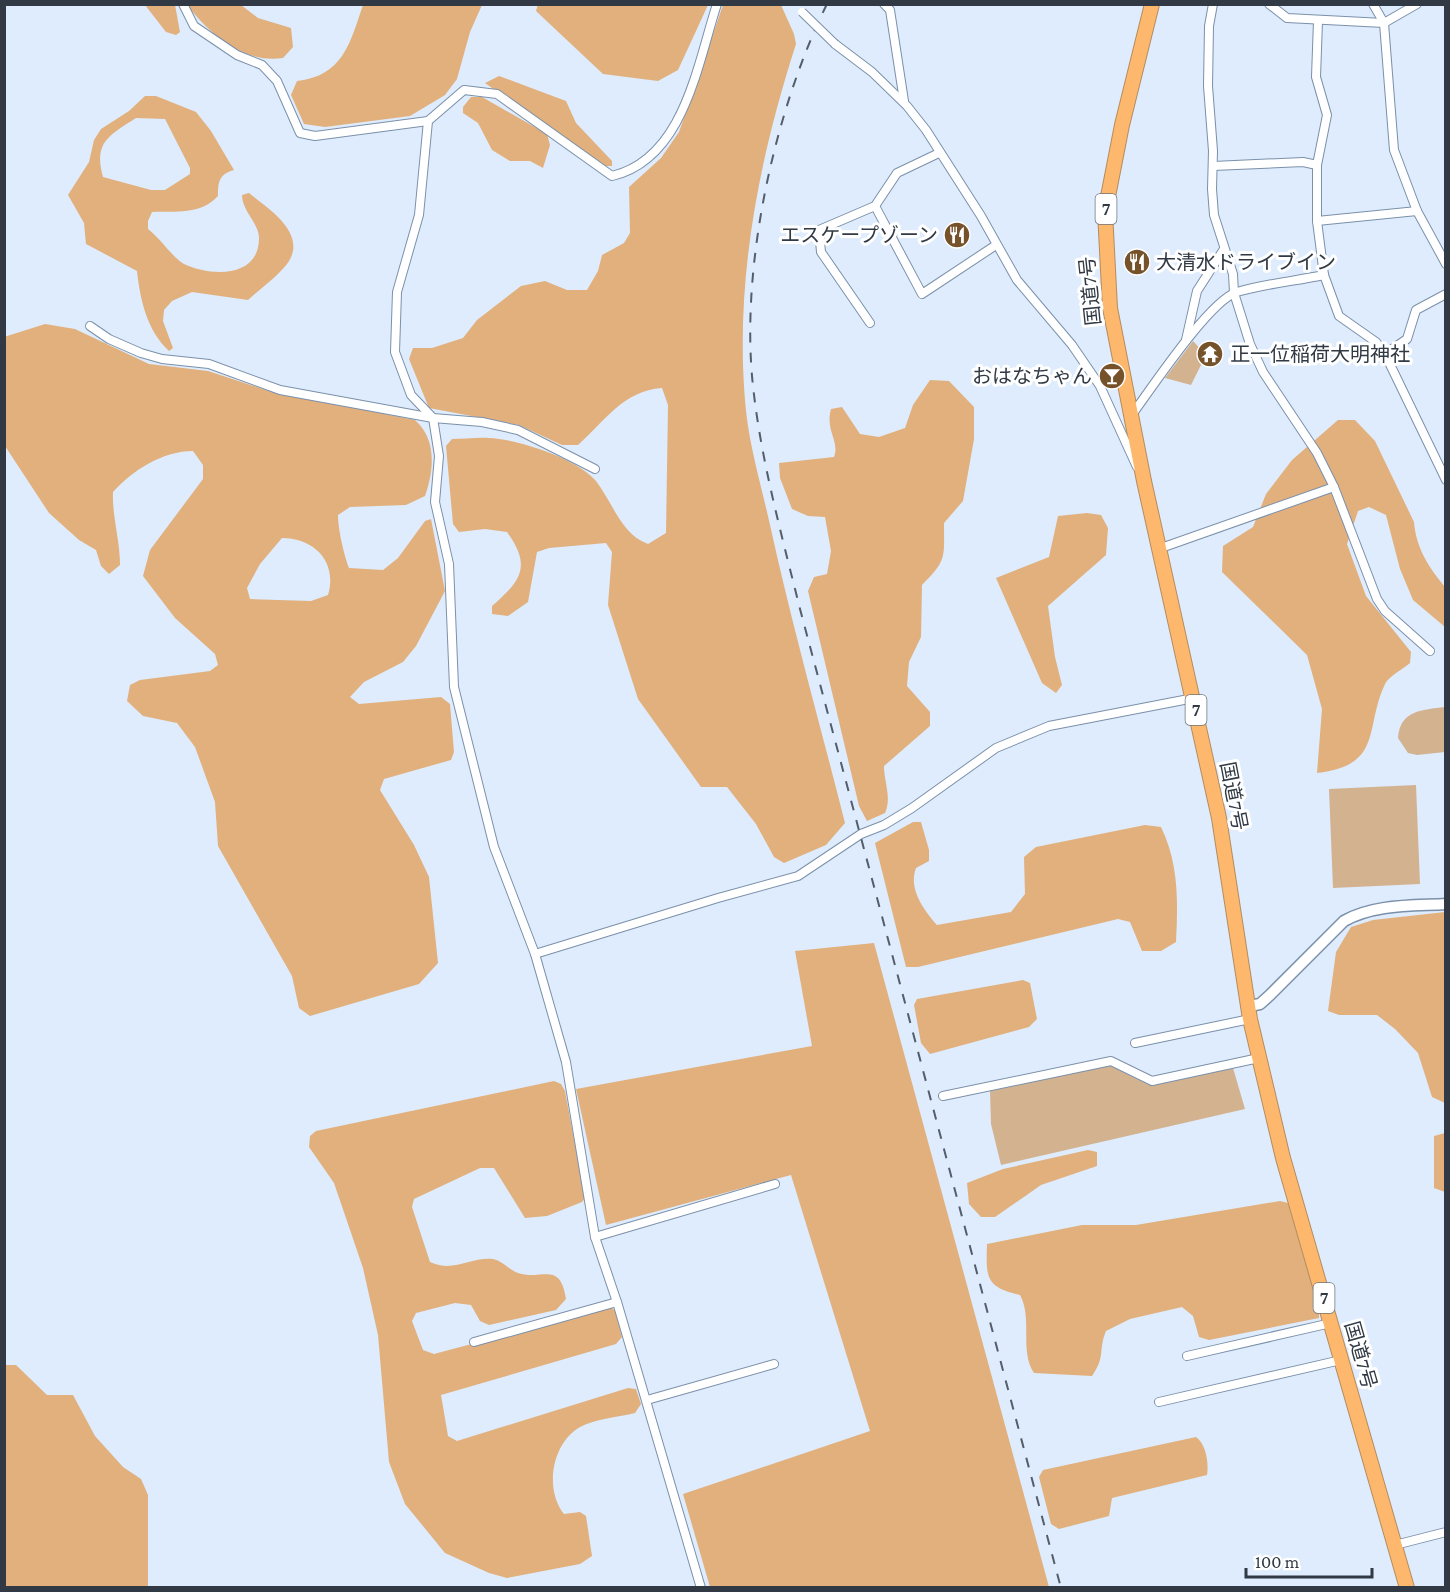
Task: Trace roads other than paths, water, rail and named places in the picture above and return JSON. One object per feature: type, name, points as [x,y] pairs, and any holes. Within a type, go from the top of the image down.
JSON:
[{"type":"highway","name":"国道7号","points":[[1152,4],[1122,125],[1105,212],[1110,308],[1144,481],[1161,548],[1219,818],[1259,1058],[1283,1158],[1407,1587]]},
{"type":"street","points":[[183,4],[194,26],[237,55],[262,65],[278,81],[300,133],[315,136],[428,121],[464,90],[497,94],[612,176],[624,173],[667,140],[681,113],[717,4]]},
{"type":"street","points":[[884,4],[890,9],[904,102]]},
{"type":"street","points":[[1213,4],[1209,26],[1208,86],[1214,215],[1233,274],[1234,293],[1263,372],[1317,453],[1334,487],[1377,599],[1385,611],[1430,651]]},
{"type":"street","points":[[1269,4],[1287,18],[1383,23],[1417,4]]},
{"type":"street","points":[[1373,4],[1383,23],[1394,150],[1417,211],[1446,264]]},
{"type":"street","points":[[800,8],[835,44],[872,72],[904,102],[926,130],[981,216],[1017,280],[1072,345],[1100,386],[1144,481]]},
{"type":"street","points":[[1318,21],[1316,77],[1327,115],[1317,165],[1317,221],[1324,275],[1339,316],[1376,342],[1385,354],[1446,480]]},
{"type":"street","points":[[428,121],[419,215],[397,292],[395,352],[411,395],[433,418],[439,456],[435,502],[449,564],[454,687],[494,847],[535,954],[566,1062],[595,1236],[647,1400],[701,1587]]},
{"type":"street","points":[[870,323],[820,252],[819,230],[875,206],[897,173],[939,153]]},
{"type":"street","points":[[1213,166],[1303,162],[1317,165]]},
{"type":"street","points":[[875,206],[922,294],[996,245]]},
{"type":"street","points":[[1317,221],[1417,211]]},
{"type":"street","points":[[1185,344],[1197,291],[1224,249]]},
{"type":"street","points":[[1131,416],[1185,344],[1214,310],[1234,293],[1324,275]]},
{"type":"street","points":[[1385,354],[1407,339],[1416,310],[1446,294]]},
{"type":"street","points":[[90,326],[109,339],[162,359],[209,364],[280,390],[433,418],[482,422],[518,430],[595,469]]},
{"type":"street","points":[[1161,548],[1334,487]]},
{"type":"street","points":[[535,954],[798,876],[861,834],[884,825],[912,808],[996,748],[1049,726],[1194,698]]},
{"type":"street","points":[[1135,1043],[1250,1012],[1344,921],[1354,915],[1366,911],[1404,906],[1446,904]]},
{"type":"street","points":[[943,1096],[1110,1061],[1152,1081],[1259,1058]]},
{"type":"street","points":[[595,1236],[775,1184]]},
{"type":"street","points":[[474,1342],[617,1302]]},
{"type":"street","points":[[1186,1356],[1331,1323]]},
{"type":"street","points":[[1159,1402],[1341,1359]]},
{"type":"street","points":[[647,1400],[774,1364]]},
{"type":"street","points":[[1395,1545],[1446,1532]]},
{"type":"railway","points":[[827,4],[791,92],[765,191],[757,241],[750,340],[753,386],[761,442],[800,609],[1061,1588]]},
{"type":"place","name":"エスケープゾーン","points":[[957,235]]},
{"type":"place","name":"大清水ドライブイン","points":[[1137,262]]},
{"type":"place","name":"正一位稲荷大明神社","points":[[1210,354]]},
{"type":"place","name":"おはなちゃん","points":[[1112,376]]}]
